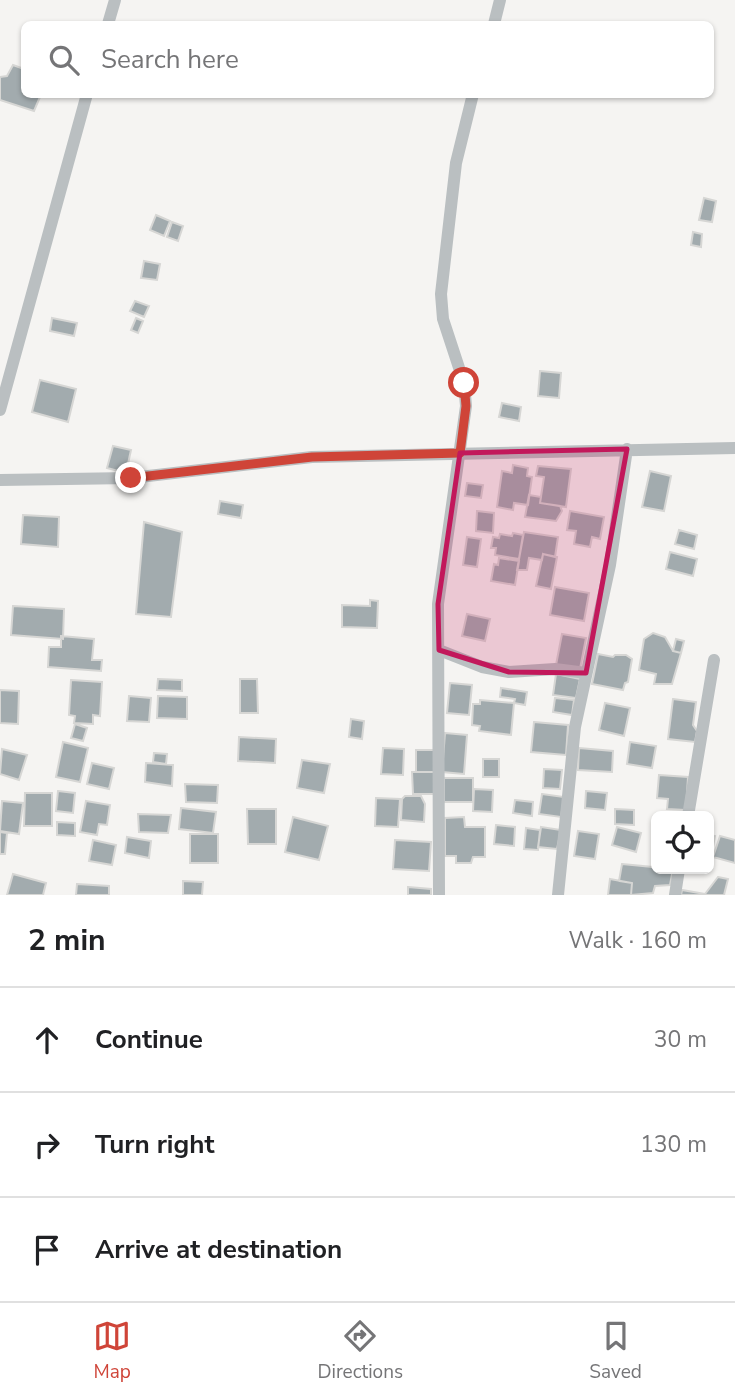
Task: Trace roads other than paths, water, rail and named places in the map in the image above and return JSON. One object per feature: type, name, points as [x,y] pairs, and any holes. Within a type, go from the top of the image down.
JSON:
[{"type":"street","points":[[109,21],[115,0]]},
{"type":"street","points":[[495,21],[500,0]]},
{"type":"street","points":[[0,410],[86,98]]},
{"type":"street","points":[[439,895],[438,604],[466,406],[464,383],[443,319],[441,294],[456,163],[472,98]]},
{"type":"street","points":[[0,480],[131,478],[312,457],[735,448]]},
{"type":"street","points":[[558,895],[575,727],[610,565],[627,449]]},
{"type":"street","points":[[439,649],[482,667],[509,672],[555,669],[586,673]]},
{"type":"street","points":[[689,811],[714,660]]},
{"type":"street","points":[[675,895],[679,874]]}]
